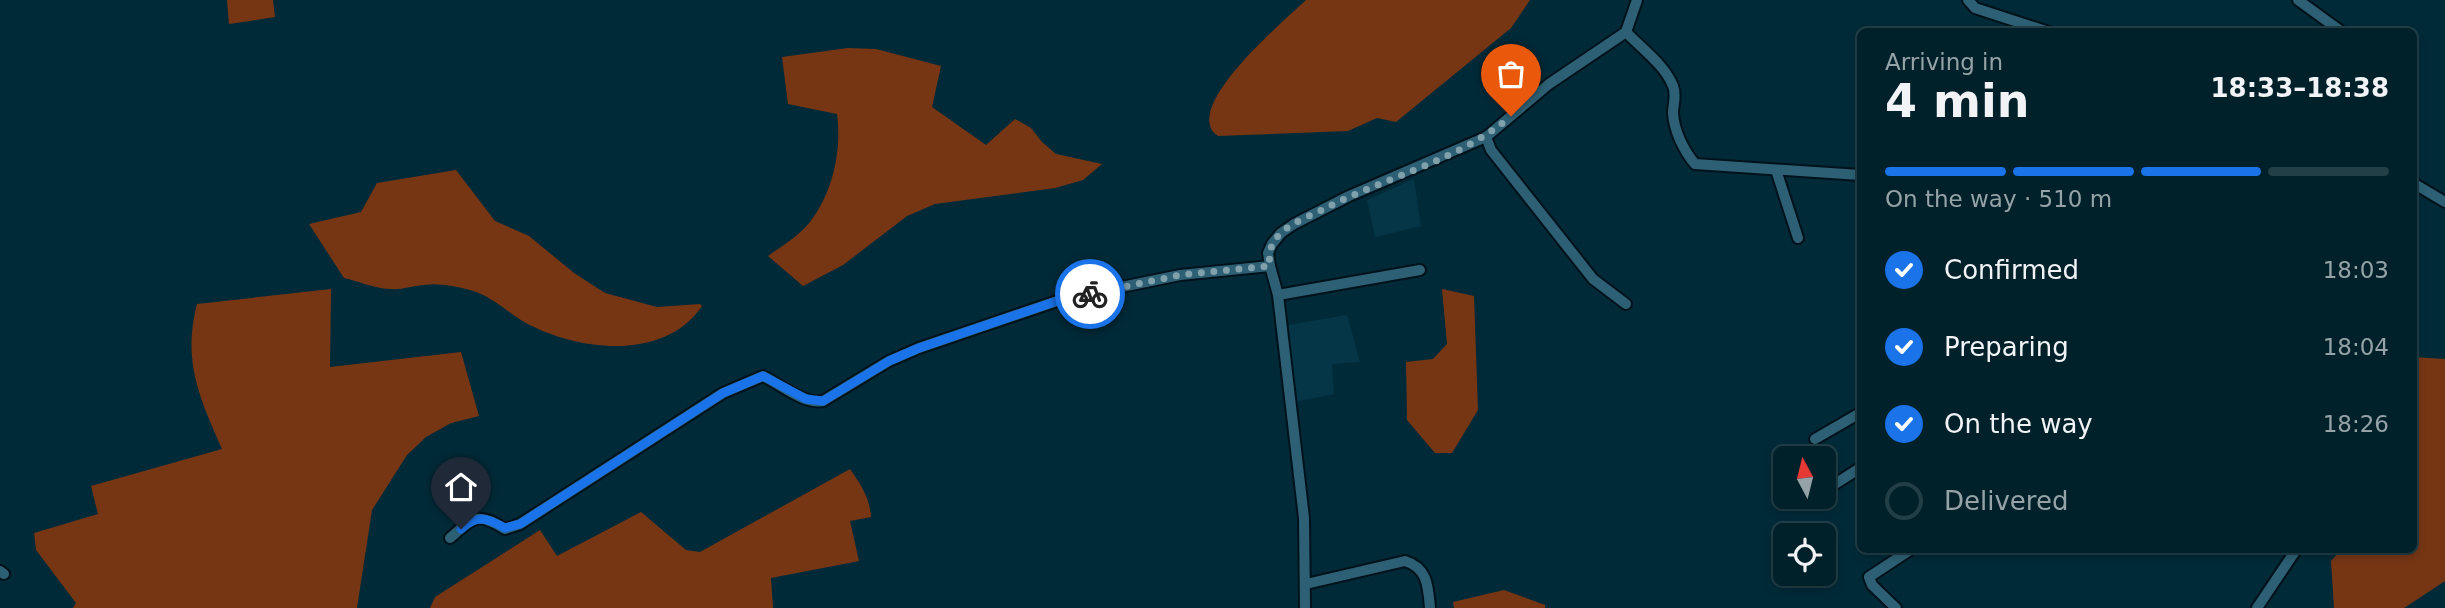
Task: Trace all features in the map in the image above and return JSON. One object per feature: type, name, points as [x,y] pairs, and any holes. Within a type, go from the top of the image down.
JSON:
[{"type":"street","points":[[1305,608],[1304,518],[1278,295],[1268,253],[1272,244],[1294,224],[1349,196],[1486,137],[1549,84],[1626,32],[1637,0]]},
{"type":"street","points":[[1968,0],[1975,8],[2037,28]]},
{"type":"street","points":[[2298,0],[2336,28]]},
{"type":"street","points":[[1626,32],[1663,69],[1672,82],[1676,95],[1674,118],[1680,139],[1695,164],[1857,175]]},
{"type":"street","points":[[1486,137],[1491,150],[1593,279],[1626,304]]},
{"type":"street","points":[[1776,170],[1798,238]]},
{"type":"street","points":[[2417,185],[2445,202]]},
{"type":"street","points":[[450,538],[472,519],[484,517],[505,528],[520,524],[723,393],[763,376],[806,399],[823,401],[889,361],[919,348],[1063,299],[1180,275],[1270,266]]},
{"type":"street","points":[[1278,295],[1420,270]]},
{"type":"street","points":[[1815,439],[1857,415]]},
{"type":"street","points":[[1836,483],[1857,470]]},
{"type":"street","points":[[1896,608],[1872,585],[1869,578],[1906,553]]},
{"type":"street","points":[[2257,608],[2294,553]]},
{"type":"street","points":[[1306,584],[1405,561],[1417,566],[1427,580],[1430,608]]},
{"type":"shaded area","points":[[227,0],[273,0],[275,17],[229,24]]},
{"type":"shaded area","points":[[1306,0],[1530,0],[1511,28],[1396,122],[1377,118],[1348,131],[1218,136],[1212,129],[1210,114],[1216,97],[1262,41]]},
{"type":"shaded area","points":[[848,48],[876,49],[941,66],[932,107],[986,145],[1015,119],[1031,128],[1056,154],[1102,164],[1083,180],[1055,188],[935,204],[907,216],[843,265],[803,286],[768,256],[806,227],[825,198],[837,156],[837,114],[788,104],[782,57]]},
{"type":"shaded area","points":[[456,170],[495,221],[529,236],[574,273],[605,293],[657,307],[702,306],[686,324],[666,336],[643,343],[619,346],[570,340],[526,323],[492,300],[470,290],[435,284],[385,289],[344,278],[309,224],[361,212],[377,183]]},
{"type":"shaded area","points":[[1414,179],[1421,226],[1375,237],[1367,200]]},
{"type":"shaded area","points":[[331,289],[330,367],[461,352],[479,416],[451,423],[426,437],[407,455],[372,510],[357,608],[73,608],[76,603],[36,550],[34,533],[98,514],[91,486],[222,449],[200,396],[193,362],[191,344],[197,304]]},
{"type":"shaded area","points":[[1442,289],[1474,296],[1478,410],[1452,453],[1435,453],[1407,420],[1406,362],[1433,359],[1447,344]]},
{"type":"shaded area","points":[[1347,315],[1360,362],[1332,364],[1334,394],[1295,402],[1288,325]]},
{"type":"shaded area","points":[[2417,357],[2445,359],[2445,581],[2404,608],[2334,608],[2331,561],[2338,553],[2417,553]]},
{"type":"shaded area","points":[[850,469],[867,498],[871,517],[850,521],[859,561],[771,578],[773,608],[430,608],[435,597],[540,530],[557,556],[641,512],[686,550],[700,552]]},
{"type":"shaded area","points":[[1504,590],[1545,605],[1545,608],[1454,608],[1453,602]]},
{"type":"way so far","points":[[1090,294],[1180,275],[1270,266],[1268,253],[1272,244],[1294,224],[1349,196],[1486,137],[1511,116]]},
{"type":"route","points":[[461,529],[472,519],[484,517],[505,528],[520,524],[723,393],[763,376],[806,399],[823,401],[889,361],[919,348],[1063,299],[1090,294]]}]
